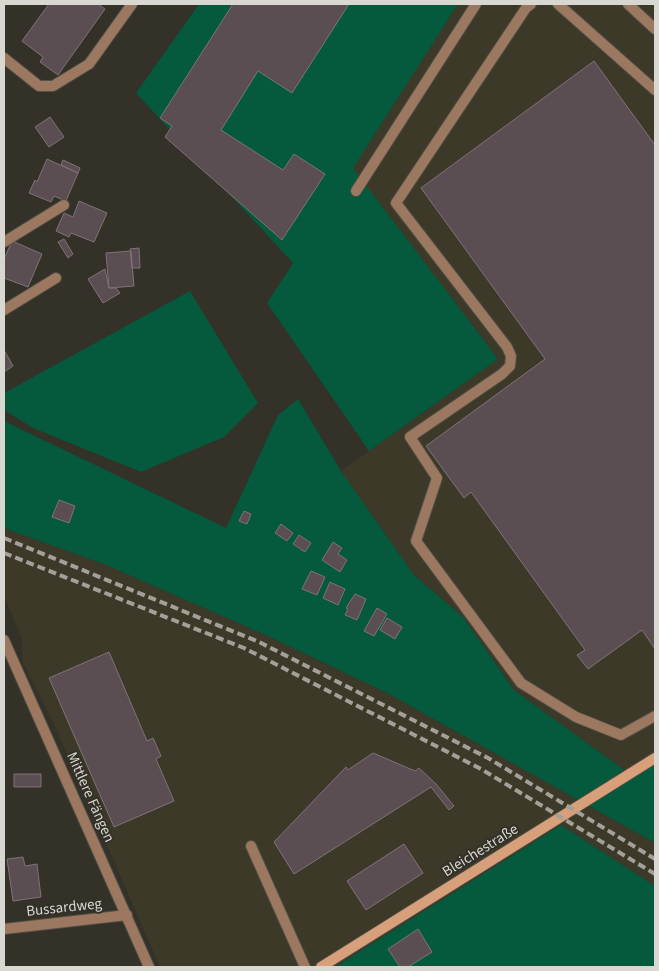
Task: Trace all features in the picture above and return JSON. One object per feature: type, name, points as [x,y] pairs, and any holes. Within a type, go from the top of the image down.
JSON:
[{"type":"main road","name":"Bleichestraße","points":[[321,967],[655,758]]},
{"type":"street","points":[[4,58],[39,86],[54,86],[89,64],[132,4]]},
{"type":"street","points":[[356,191],[476,4]]},
{"type":"street","points":[[532,4],[526,8],[396,203],[507,347],[511,356],[510,366],[502,374],[410,437],[437,478],[416,541],[521,683],[576,717],[621,735],[655,716]]},
{"type":"street","points":[[558,4],[655,90]]},
{"type":"street","points":[[628,4],[655,29]]},
{"type":"street","points":[[4,242],[64,205]]},
{"type":"street","points":[[4,310],[56,278]]},
{"type":"street","name":"Mittlere Fängen","points":[[4,640],[149,967]]},
{"type":"street","points":[[251,846],[305,967]]},
{"type":"street","name":"Bussardweg","points":[[4,929],[127,915]]},
{"type":"shaded area","points":[[458,4],[655,4],[655,762],[631,775],[514,690],[463,617],[414,575],[341,471],[498,359],[352,168]]},
{"type":"shaded area","points":[[4,528],[106,565],[270,637],[389,694],[655,843],[655,886],[561,825],[335,967],[160,967],[52,720],[22,661],[22,639],[4,596]]},
{"type":"green space","points":[[199,4],[458,4],[353,168],[498,359],[369,451],[267,303],[293,263],[136,93]]},
{"type":"green space","points":[[190,291],[258,403],[224,437],[141,472],[33,428],[4,410],[4,393]]},
{"type":"green space","points":[[298,399],[341,471],[414,575],[463,617],[514,690],[631,775],[655,762],[655,843],[389,694],[270,637],[106,565],[4,528],[4,421],[226,528],[278,415]]},
{"type":"green space","points":[[561,825],[655,886],[655,967],[335,967]]},
{"type":"building","points":[[49,4],[98,4],[105,9],[58,75],[40,62],[43,57],[22,41]]},
{"type":"building","points":[[233,4],[349,4],[292,93],[258,71],[221,130],[283,170],[294,154],[325,174],[282,240],[165,137],[172,126],[160,118]]},
{"type":"building","points":[[594,61],[655,145],[655,649],[642,630],[588,669],[577,655],[585,650],[471,492],[464,498],[426,446],[545,359],[421,188]]},
{"type":"building","points":[[50,117],[64,137],[49,147],[35,127]]},
{"type":"building","points":[[47,159],[78,173],[66,201],[54,196],[51,202],[29,193],[35,180],[37,182]]},
{"type":"building","points":[[63,160],[80,168],[78,173],[61,165]]},
{"type":"building","points":[[79,201],[107,213],[94,242],[71,233],[69,237],[56,231],[64,213],[73,217]]},
{"type":"building","points":[[64,239],[73,254],[68,258],[58,242]]},
{"type":"building","points":[[12,241],[42,254],[28,287],[4,278],[4,257]]},
{"type":"building","points":[[139,248],[140,268],[132,268],[130,249]]},
{"type":"building","points":[[131,251],[134,286],[109,288],[106,253]]},
{"type":"building","points":[[105,269],[109,288],[116,288],[120,293],[103,303],[88,279]]},
{"type":"building","points":[[4,350],[13,366],[4,372]]},
{"type":"building","points":[[59,500],[75,506],[69,523],[52,517]]},
{"type":"building","points":[[244,511],[251,514],[247,524],[239,521]]},
{"type":"building","points":[[281,524],[293,533],[287,541],[275,533]]},
{"type":"building","points":[[299,535],[311,543],[305,552],[293,544]]},
{"type":"building","points":[[333,542],[342,548],[338,554],[347,560],[340,572],[322,560]]},
{"type":"building","points":[[311,571],[325,577],[317,595],[302,589]]},
{"type":"building","points":[[330,582],[345,589],[338,605],[323,598]]},
{"type":"building","points":[[355,594],[366,599],[357,620],[345,615],[348,609],[346,608]]},
{"type":"building","points":[[377,608],[387,614],[374,636],[364,631]]},
{"type":"building","points":[[387,618],[402,627],[395,639],[380,630]]},
{"type":"building","points":[[109,652],[147,741],[153,738],[161,756],[156,759],[174,801],[114,827],[49,678]]},
{"type":"building","points":[[373,753],[415,771],[419,768],[436,784],[454,806],[449,810],[431,787],[294,874],[274,842],[346,767],[348,770]]},
{"type":"building","points":[[14,774],[41,774],[41,787],[14,787]]},
{"type":"building","points":[[404,844],[423,873],[366,910],[347,881]]},
{"type":"building","points":[[23,857],[25,866],[37,864],[41,897],[13,901],[7,859]]},
{"type":"building","points":[[418,929],[432,952],[408,967],[400,967],[388,949]]},
{"type":"railway","points":[[4,538],[259,642],[488,758],[655,859]]},
{"type":"railway","points":[[4,553],[244,648],[481,769],[655,874]]}]
